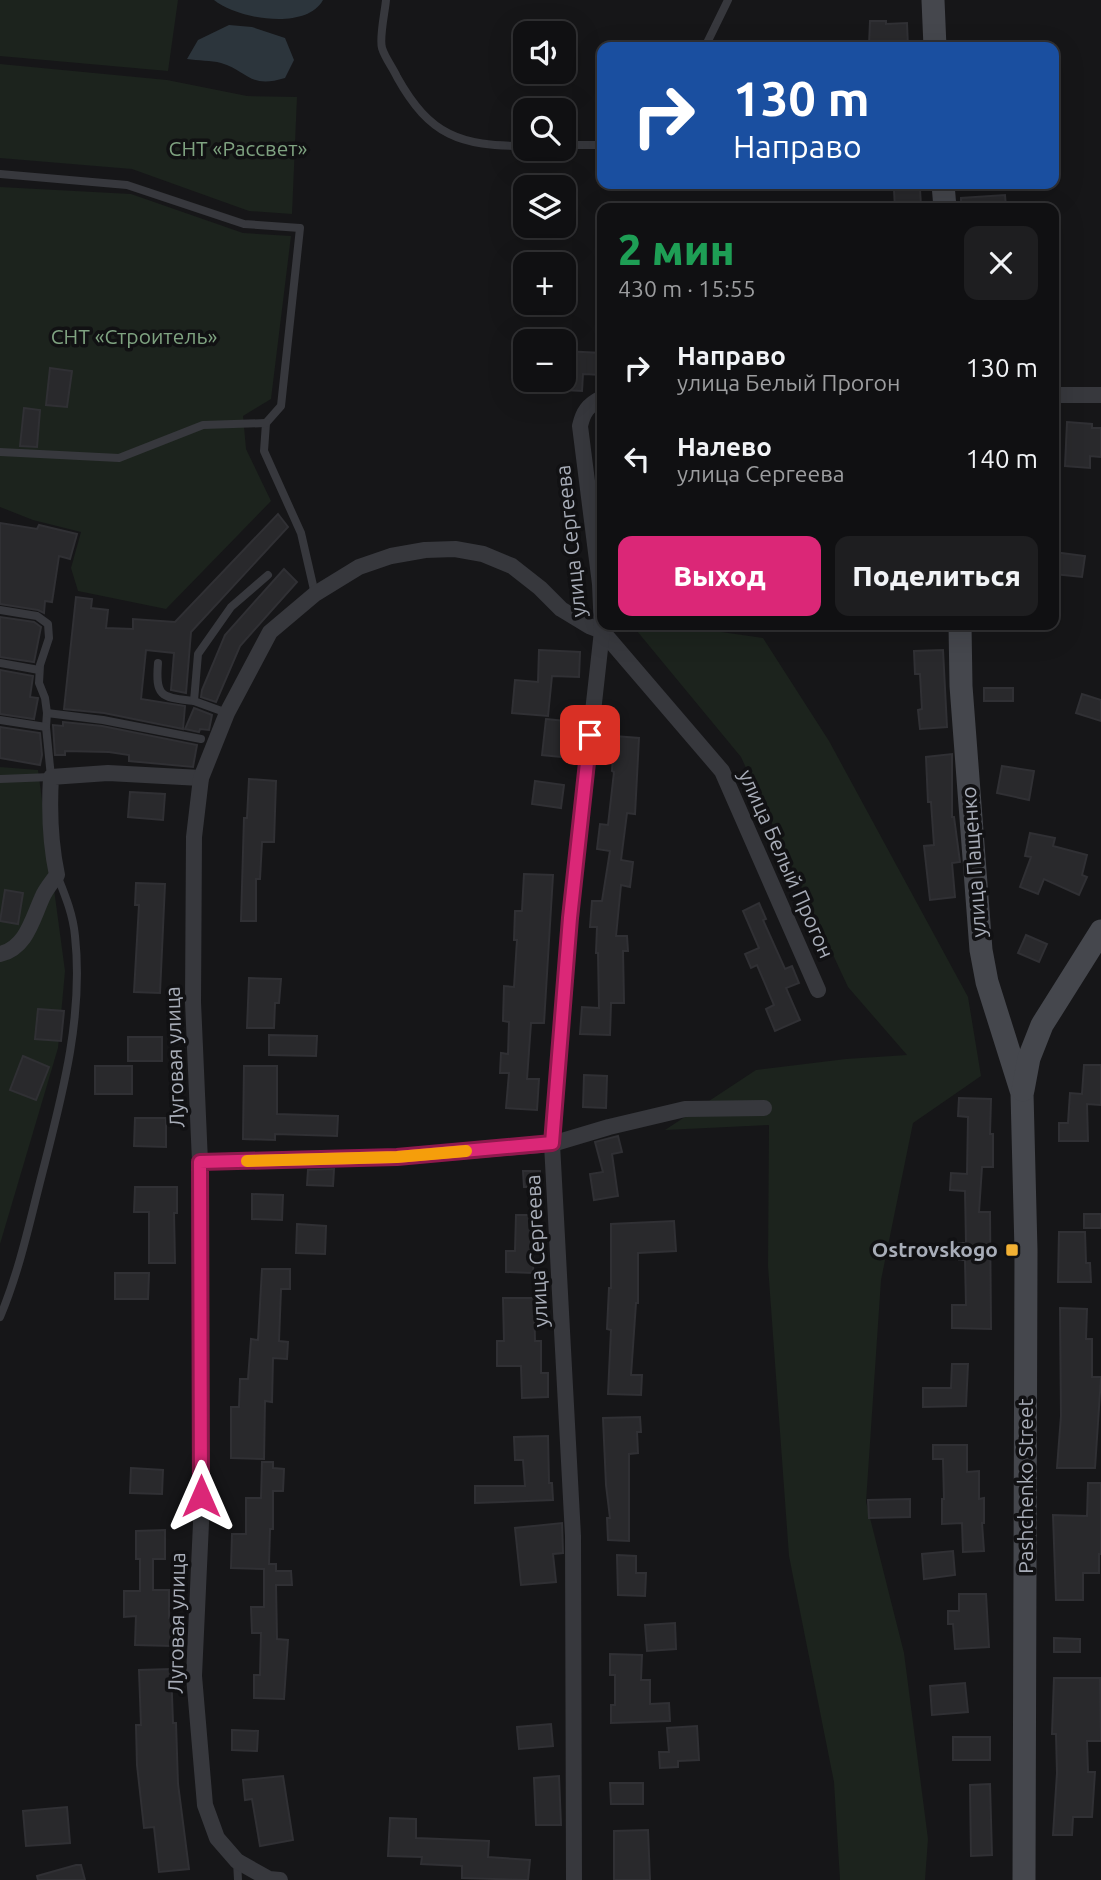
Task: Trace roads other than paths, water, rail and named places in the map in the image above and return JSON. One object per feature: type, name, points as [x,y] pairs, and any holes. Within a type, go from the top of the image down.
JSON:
[{"type":"street","points":[[933,0],[935,42]]},
{"type":"street","points":[[1059,395],[1101,395]]},
{"type":"street","name":"улица Сергеева","points":[[597,400],[583,413],[580,426],[597,562]]},
{"type":"street","name":"Луговая улица","points":[[280,1880],[269,1879],[237,1861],[217,1838],[205,1804],[194,1676],[201,1523],[200,1162],[193,988],[194,837],[201,778],[227,713],[271,632],[315,594],[359,567],[391,556],[425,550],[483,554],[512,566],[561,609],[597,629]]},
{"type":"street","name":"улица Пащенко","points":[[960,630],[961,686],[981,950],[987,982],[1022,1093]]},
{"type":"street","name":"улица Сергеева","points":[[574,1880],[573,1536],[552,1143],[570,918],[601,631]]},
{"type":"street","name":"улица Белый Прогон","points":[[601,631],[722,771],[818,990]]},
{"type":"street","points":[[0,954],[9,952],[23,940],[43,895],[57,875],[51,850],[51,778],[108,773],[201,778]]},
{"type":"street","points":[[1022,1093],[1029,1058],[1042,1025],[1101,931]]},
{"type":"street","name":"Pashchenko Street","points":[[1022,1093],[1026,1238],[1024,1880]]},
{"type":"street","points":[[200,1162],[397,1157],[552,1143],[685,1109],[764,1108]]},
{"type":"lane","points":[[386,0],[381,47],[422,114],[446,134],[488,146],[513,146]]},
{"type":"lane","points":[[707,42],[727,0]]},
{"type":"lane","points":[[576,145],[597,145]]},
{"type":"lane","points":[[0,174],[127,185],[244,224],[300,228],[281,406],[266,423],[264,451],[301,533],[315,594]]},
{"type":"lane","points":[[0,452],[119,458],[203,425],[266,423]]},
{"type":"lane","points":[[194,701],[198,654],[231,607],[268,575]]},
{"type":"lane","points":[[0,610],[37,616],[48,624],[49,638],[39,670],[39,684],[47,713],[51,778],[29,776],[0,779]]},
{"type":"lane","points":[[0,663],[39,670]]},
{"type":"lane","points":[[158,663],[156,684],[159,691],[168,698],[194,701],[227,713]]},
{"type":"lane","points":[[47,713],[103,720],[201,739]]},
{"type":"lane","points":[[0,720],[46,727]]},
{"type":"lane","points":[[0,1317],[15,1283],[57,1113],[73,1023],[77,971],[75,934],[68,903],[57,875]]},
{"type":"lane","points":[[237,1861],[238,1880]]},
{"type":"place","name":"Ostrovskogo","points":[[1012,1250]]},
{"type":"park label","name":"СНТ «Рассвет»","points":[[238,149]]},
{"type":"park label","name":"СНТ «Строитель»","points":[[134,337]]}]
